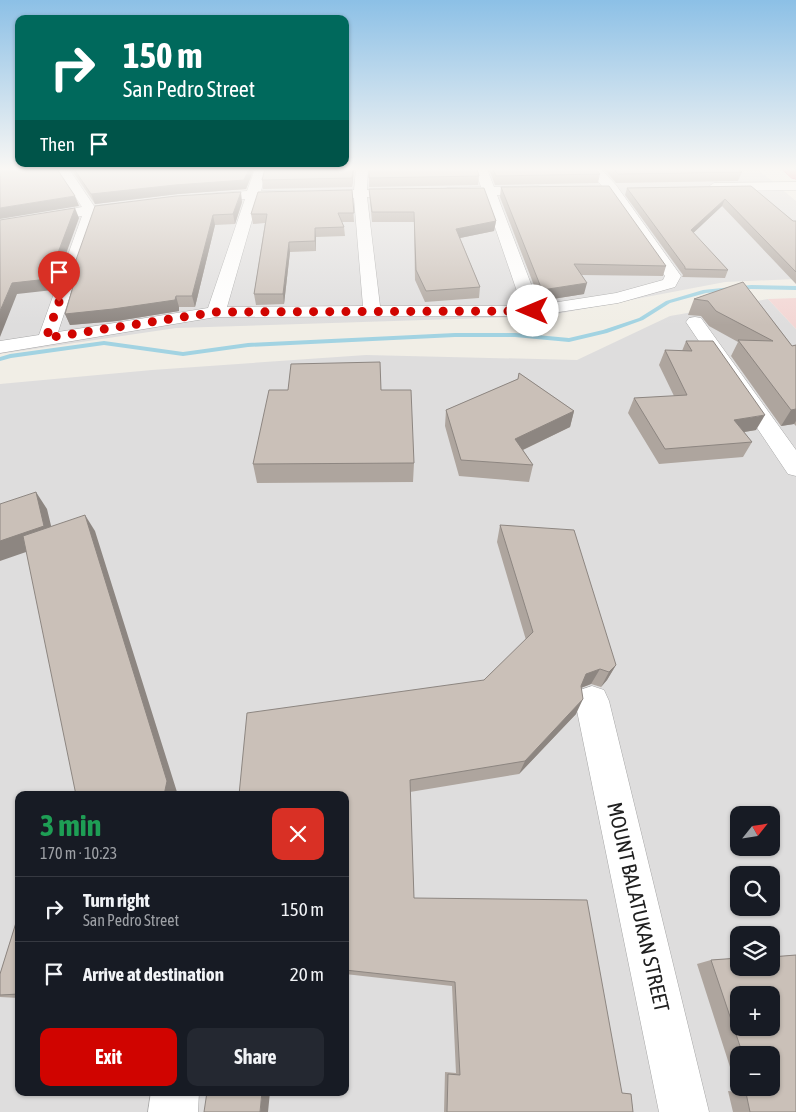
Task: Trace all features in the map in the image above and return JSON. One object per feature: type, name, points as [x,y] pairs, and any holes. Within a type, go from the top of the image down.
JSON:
[{"type":"street","points":[[0,225],[22,221]]},
{"type":"street","points":[[46,338],[87,221]]},
{"type":"street","points":[[216,312],[245,221]]},
{"type":"street","points":[[363,221],[372,310]]},
{"type":"street","points":[[501,221],[533,311]]},
{"type":"street","points":[[0,347],[46,338],[216,312],[372,310],[533,311],[618,298],[670,283],[673,276],[634,221]]},
{"type":"street","points":[[695,322],[796,468]]},
{"type":"street","name":"MOUNT BALATUKAN STREET","points":[[592,701],[684,1112]]},
{"type":"street","points":[[173,1112],[175,1096]]},
{"type":"shaded area","points":[[0,221],[796,221],[796,279],[725,282],[546,316],[176,328],[0,354]]},
{"type":"shaded area","points":[[796,298],[796,329],[768,299]]},
{"type":"shaded area","points":[[768,299],[796,329],[796,1112],[0,1112],[0,384],[152,370],[366,355],[577,360],[670,316]]},
{"type":"building","points":[[0,221],[70,221],[48,279],[12,283],[0,311]]},
{"type":"building","points":[[90,221],[211,221],[192,296],[176,296],[175,300],[65,314],[75,280],[73,281],[74,277],[70,277]]},
{"type":"building","points":[[266,221],[341,221],[344,227],[315,228],[315,241],[289,242],[283,294],[254,294]]},
{"type":"building","points":[[414,221],[496,221],[456,229],[480,287],[426,291],[416,270]]},
{"type":"building","points":[[514,221],[634,221],[666,266],[574,264],[587,283],[542,290]]},
{"type":"building","points":[[651,221],[701,221],[691,230],[728,270],[685,269]]},
{"type":"building","points":[[746,221],[796,221],[796,272]]},
{"type":"building","points":[[743,282],[792,346],[796,345],[796,409],[791,410],[738,340],[773,341],[716,311],[708,301],[694,299]]},
{"type":"building","points":[[686,341],[713,341],[765,415],[734,420],[752,442],[665,449],[634,398],[687,395],[665,350],[692,351]]},
{"type":"building","points":[[380,362],[381,390],[411,390],[414,463],[253,464],[269,390],[288,390],[291,364]]},
{"type":"building","points":[[519,373],[574,411],[515,439],[533,465],[461,460],[446,410],[518,379]]},
{"type":"building","points":[[36,492],[44,526],[0,541],[0,504]]},
{"type":"building","points":[[85,515],[167,781],[165,791],[75,791],[23,536]]},
{"type":"building","points":[[500,525],[574,530],[616,665],[609,672],[600,669],[586,674],[581,686],[583,699],[525,761],[410,780],[414,898],[587,900],[622,1093],[631,1094],[633,1112],[447,1112],[448,1074],[460,1075],[455,982],[349,970],[349,791],[239,791],[247,713],[484,680],[533,632]]},
{"type":"building","points":[[15,926],[15,994],[0,995],[0,974]]},
{"type":"building","points":[[796,955],[796,1112],[750,1112],[747,1096],[780,1096],[780,1046],[740,1046],[737,1036],[780,1036],[780,986],[730,986],[730,1016],[711,960],[730,959],[730,976],[780,976],[780,956]]},
{"type":"building","points":[[206,1096],[262,1096],[260,1112],[204,1112]]},
{"type":"waterway","points":[[0,359],[104,343],[183,354],[248,345],[455,335],[515,335],[569,340],[605,332],[641,319],[668,302],[705,291],[751,287],[796,288]]},
{"type":"route","points":[[59,302],[46,338],[216,312],[372,310],[533,311]]}]
